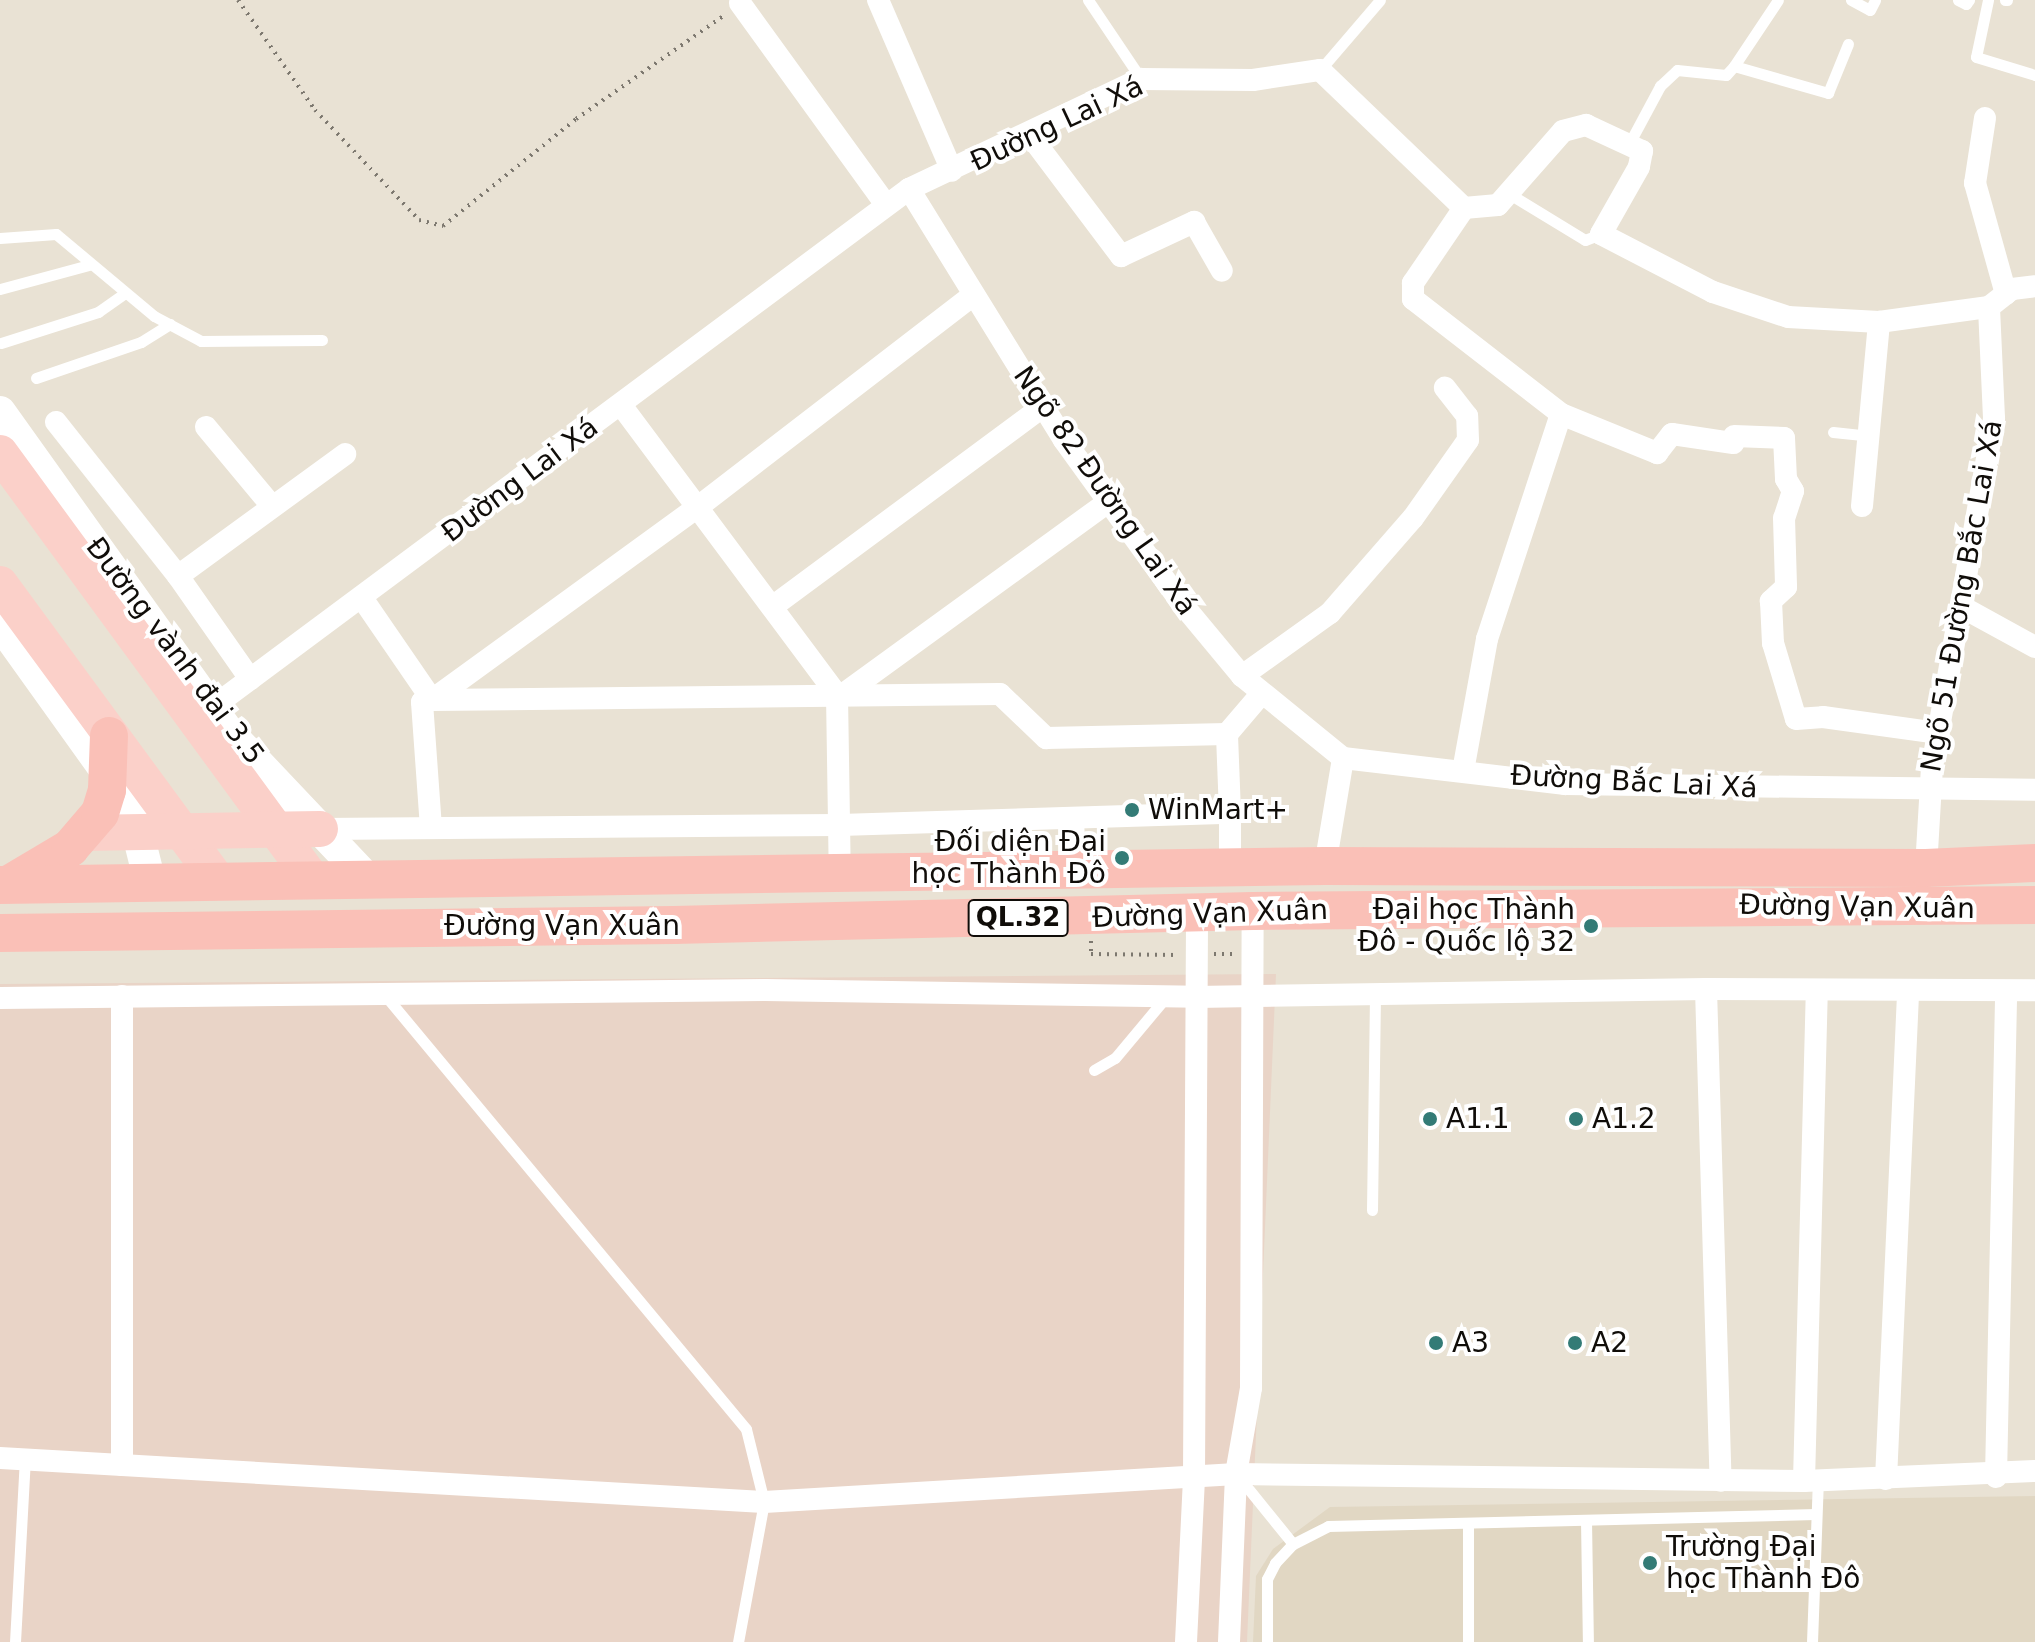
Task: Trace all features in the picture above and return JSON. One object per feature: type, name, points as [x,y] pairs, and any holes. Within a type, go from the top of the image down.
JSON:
[{"type":"highway","points":[[4,884],[70,848],[100,813],[108,774],[109,736]]},
{"type":"highway","name":"Đường Vạn Xuân","points":[[4,884],[558,874],[840,877],[1325,866],[1926,868],[2035,863]]},
{"type":"highway","points":[[558,874],[559,925]]},
{"type":"highway","name":"Đường Vạn Xuân","points":[[0,933],[1197,915],[1253,911],[2035,905]]},
{"type":"main road","name":"Đường vành đai 3.5","points":[[0,412],[203,715],[274,830],[312,879]]},
{"type":"main road","name":"Đường vành đai 3.5","points":[[0,453],[203,715],[366,878]]},
{"type":"main road","points":[[0,584],[218,881]]},
{"type":"main road","points":[[0,623],[131,806],[150,882]]},
{"type":"main road","points":[[85,833],[138,836],[320,829]]},
{"type":"street","points":[[878,0],[952,171]]},
{"type":"street","points":[[740,3],[886,205]]},
{"type":"street","points":[[1320,70],[1464,208],[1498,205],[1563,131],[1586,125],[1630,142],[1642,157],[1601,234],[1713,292],[1788,317],[1879,322],[1998,300],[2035,286]]},
{"type":"street","name":"Đường Lai Xá","points":[[203,715],[909,189],[1141,79],[1253,80],[1320,70]]},
{"type":"street","name":"Ngõ 51 Đường Bắc Lai Xá","points":[[1926,868],[1929,790],[1994,418],[1998,300],[1975,183],[1985,118]]},
{"type":"street","points":[[1029,134],[1121,256],[1194,222],[1222,271]]},
{"type":"street","name":"Ngõ 82 Đường Lai Xá","points":[[909,189],[1042,407],[1108,502],[1242,676],[1343,758]]},
{"type":"street","points":[[1464,208],[1413,283],[1413,299],[1561,414],[1657,453],[1672,434],[1734,440],[1784,438],[1786,479],[1793,491],[1784,518],[1786,587],[1771,601],[1773,643],[1796,719],[1823,717],[1939,733]]},
{"type":"street","points":[[432,700],[698,507],[973,295]]},
{"type":"street","points":[[1862,506],[1879,322]]},
{"type":"street","points":[[1242,676],[1330,613],[1413,518],[1468,440],[1467,416],[1445,388]]},
{"type":"street","points":[[621,405],[839,696],[840,877]]},
{"type":"street","points":[[772,607],[1042,407]]},
{"type":"street","points":[[1463,771],[1487,639],[1561,414]]},
{"type":"street","points":[[56,422],[178,576],[250,679]]},
{"type":"street","points":[[206,427],[271,505]]},
{"type":"street","points":[[178,576],[271,505],[345,454]]},
{"type":"street","points":[[839,696],[1108,502]]},
{"type":"street","points":[[362,598],[432,700]]},
{"type":"street","points":[[1962,607],[2035,647]]},
{"type":"street","points":[[1230,868],[1227,734],[1262,693]]},
{"type":"street","points":[[431,828],[422,702],[432,700],[1000,694],[1046,738],[1227,734]]},
{"type":"street","points":[[1325,866],[1343,758]]},
{"type":"street","name":"Đường Bắc Lai Xá","points":[[1343,758],[1565,784],[2035,790]]},
{"type":"street","points":[[320,829],[840,825],[1230,813]]},
{"type":"street","points":[[1073,818],[1075,871]]},
{"type":"street","points":[[1229,1642],[1236,1474],[1251,1388],[1250,994],[1253,911]]},
{"type":"street","points":[[1186,1642],[1194,1476],[1197,915]]},
{"type":"street","points":[[1706,989],[1721,1481]]},
{"type":"street","points":[[0,998],[765,990],[1196,997],[1706,989],[2006,994],[2035,990]]},
{"type":"street","points":[[1811,1480],[1817,992]]},
{"type":"street","points":[[1886,1479],[1908,993]]},
{"type":"street","points":[[1996,1477],[2006,994]]},
{"type":"street","points":[[122,996],[122,1465]]},
{"type":"street","points":[[0,1458],[764,1502],[1236,1474],[1721,1481],[1996,1477],[2035,1471]]},
{"type":"lane","points":[[1088,0],[1141,79]]},
{"type":"lane","points":[[1320,70],[1380,0]]},
{"type":"lane","points":[[1630,142],[1660,86],[1677,70],[1726,75],[1778,0]]},
{"type":"lane","points":[[1851,0],[1870,10],[1875,0]]},
{"type":"lane","points":[[1958,0],[1966,4],[1969,0]]},
{"type":"lane","points":[[1988,0],[1976,57],[2035,75]]},
{"type":"lane","points":[[1734,66],[1828,93],[1848,44]]},
{"type":"lane","points":[[1508,193],[1585,240],[1601,234]]},
{"type":"lane","points":[[0,238],[56,234],[125,293],[201,341],[322,340]]},
{"type":"lane","points":[[0,289],[89,265]]},
{"type":"lane","points":[[1,343],[98,312],[125,293]]},
{"type":"lane","points":[[36,378],[141,342],[170,324]]},
{"type":"lane","points":[[1833,432],[1870,436]]},
{"type":"lane","points":[[383,992],[746,1429],[764,1502],[738,1642]]},
{"type":"lane","points":[[1372,1210],[1375,992]]},
{"type":"lane","points":[[1094,1070],[1115,1058],[1167,996]]},
{"type":"lane","points":[[15,1642],[25,1459]]},
{"type":"lane","points":[[1236,1474],[1293,1544]]},
{"type":"lane","points":[[1811,1480],[1816,1514],[1812,1642]]},
{"type":"lane","points":[[1267,1642],[1267,1579],[1293,1544],[1328,1526],[1816,1514]]},
{"type":"lane","points":[[1586,1520],[1588,1642]]},
{"type":"lane","points":[[1468,1523],[1468,1642]]},
{"type":"path","points":[[238,0],[315,110],[419,220],[443,226],[576,119],[740,3]]},
{"type":"path","points":[[1091,954],[1128,956]]},
{"type":"shaded area","points":[[1276,974],[1247,1642],[0,1642],[0,984]]},
{"type":"shaded area","name":"Trường Đại học Thành Đô","points":[[2035,1496],[2035,1642],[1253,1642],[1256,1576],[1273,1549],[1330,1507]]},
{"type":"place","name":"WinMart+","points":[[1132,810]]},
{"type":"place","name":"Đối diện Đại học Thành Đô","points":[[1122,858]]},
{"type":"place","name":"Đại học Thành Đô - Quốc lộ 32","points":[[1591,926]]},
{"type":"place","name":"A1.1","points":[[1430,1119]]},
{"type":"place","name":"A1.2","points":[[1576,1119]]},
{"type":"place","name":"A3","points":[[1436,1343]]},
{"type":"place","name":"A2","points":[[1575,1343]]},
{"type":"place","name":"Trường Đại học Thành Đô","points":[[1650,1563]]}]
